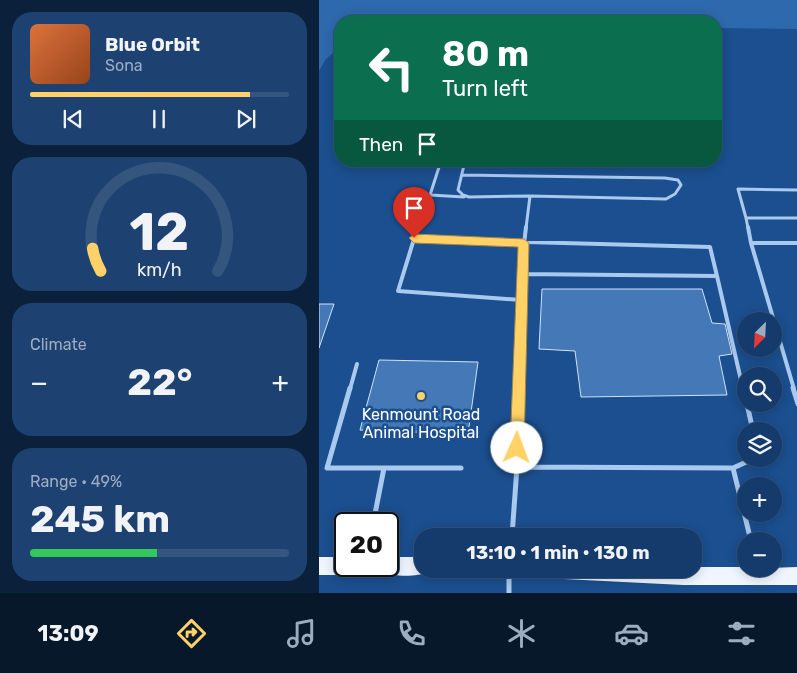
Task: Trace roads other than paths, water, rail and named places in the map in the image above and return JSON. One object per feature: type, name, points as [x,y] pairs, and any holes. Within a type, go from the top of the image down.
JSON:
[{"type":"main road","points":[[319,566],[334,566]]},
{"type":"main road","points":[[399,566],[414,566]]},
{"type":"main road","points":[[702,575],[737,573]]},
{"type":"main road","points":[[782,574],[797,576]]},
{"type":"lane","points":[[439,167],[430,195],[469,198],[530,196],[666,199],[679,192],[681,186],[678,180],[665,178],[462,175]]},
{"type":"lane","points":[[464,167],[458,190],[469,198]]},
{"type":"lane","points":[[797,190],[738,189],[751,243],[797,404]]},
{"type":"lane","points":[[513,528],[517,466],[522,274],[530,196]]},
{"type":"lane","points":[[746,218],[797,218]]},
{"type":"lane","points":[[521,300],[398,291],[414,238],[524,243],[710,247],[738,367]]},
{"type":"lane","points":[[751,243],[797,243]]},
{"type":"lane","points":[[522,274],[717,276]]},
{"type":"lane","points":[[357,364],[327,468],[461,468]]},
{"type":"lane","points":[[517,466],[733,468],[737,466]]},
{"type":"lane","points":[[376,512],[385,468]]},
{"type":"lane","points":[[733,468],[749,532]]},
{"type":"lane","points":[[509,578],[509,593]]},
{"type":"place","name":"Kenmount Road Animal Hospital","points":[[421,396]]}]
